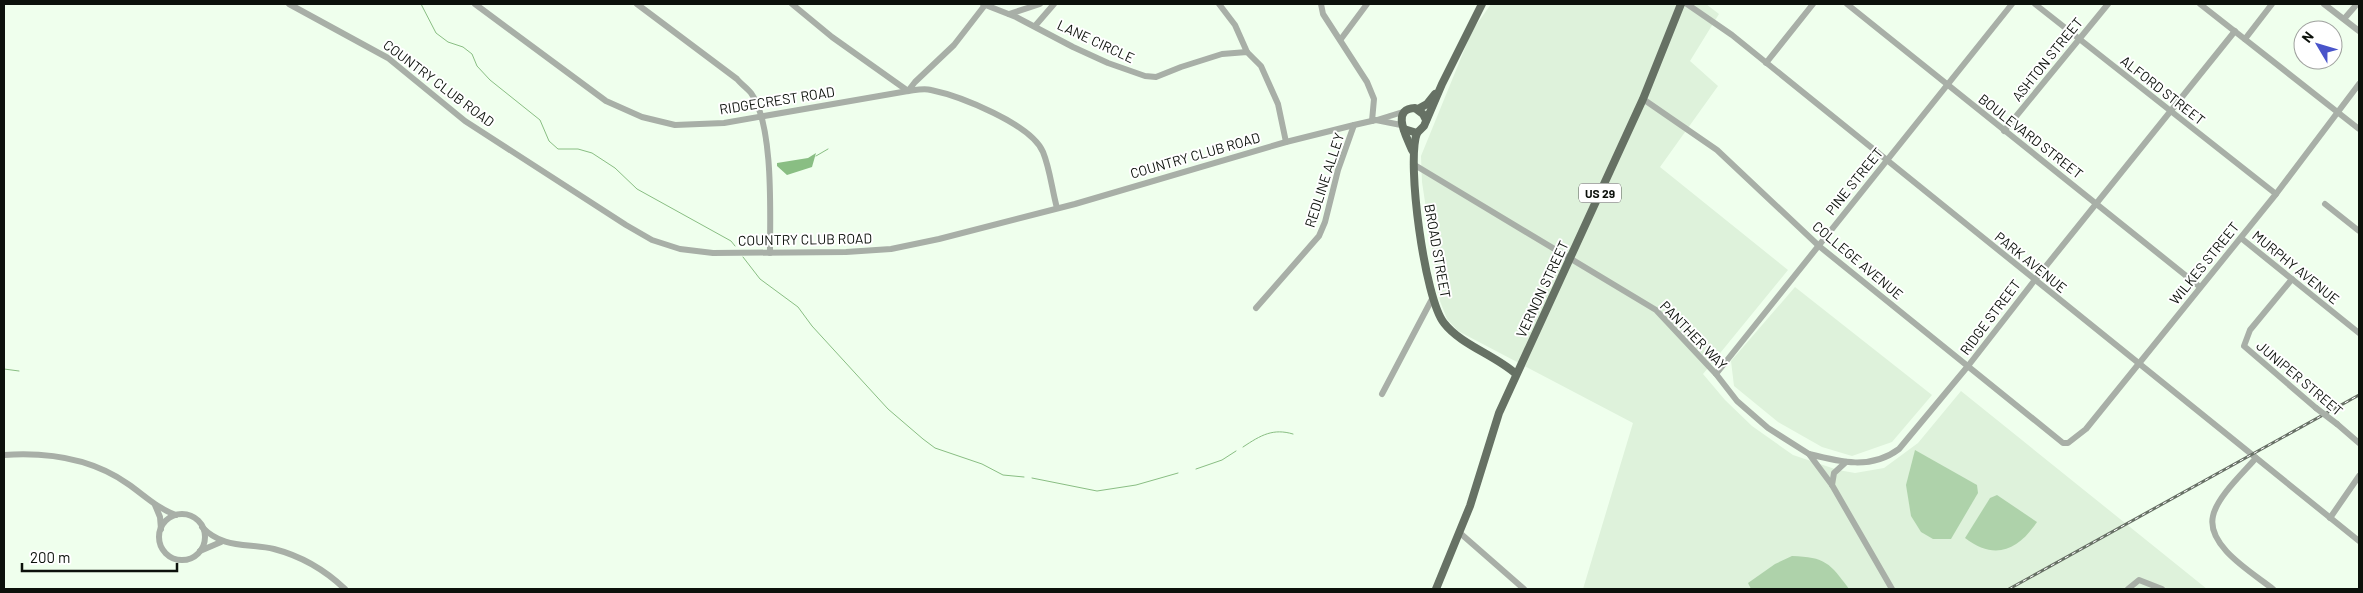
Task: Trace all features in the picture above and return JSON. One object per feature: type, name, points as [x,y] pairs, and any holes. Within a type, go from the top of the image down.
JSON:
[{"type":"main road","points":[[1442,84],[1427,104],[1418,109],[1406,110],[1401,119],[1403,127],[1417,133],[1424,126],[1442,84],[1482,4]]},
{"type":"main road","name":"VERNON STREET","points":[[1436,589],[1460,534],[1499,413],[1643,99],[1681,4]]},
{"type":"main road","points":[[1418,109],[1426,120]]},
{"type":"main road","name":"BROAD STREET","points":[[1403,127],[1413,152]]},
{"type":"main road","name":"BROAD STREET","points":[[1417,133],[1413,152],[1417,212],[1432,299],[1439,316],[1451,330],[1506,364],[1516,374]]},
{"type":"street","name":"COUNTRY CLUB ROAD","points":[[289,4],[388,58],[465,121],[652,240],[680,249],[713,253],[770,254],[891,249],[940,240],[1286,142],[1374,121],[1406,110]]},
{"type":"street","name":"RIDGECREST ROAD","points":[[475,4],[606,101],[642,117],[675,125],[724,123],[908,91],[929,89],[956,96],[996,114],[1033,137],[1043,152],[1057,208]]},
{"type":"street","points":[[637,4],[737,79],[751,94],[761,116],[768,156],[770,254]]},
{"type":"street","points":[[792,4],[832,37],[908,91],[914,82],[954,45],[984,4]]},
{"type":"street","name":"LANE CIRCLE","points":[[984,4],[1035,26],[1072,47],[1108,64],[1145,76],[1156,78],[1181,67],[1222,54],[1247,52]]},
{"type":"street","points":[[1009,14],[1040,4]]},
{"type":"street","points":[[1035,26],[1054,4]]},
{"type":"street","points":[[1219,4],[1235,24],[1247,52],[1261,66],[1278,104],[1286,142]]},
{"type":"street","points":[[1321,4],[1323,14],[1341,39],[1373,95],[1374,121]]},
{"type":"street","points":[[1341,39],[1367,4]]},
{"type":"street","name":"PARK AVENUE","points":[[1687,4],[1732,35],[2034,281],[2139,363],[2359,541]]},
{"type":"street","points":[[1766,63],[1813,4]]},
{"type":"street","name":"BOULEVARD STREET","points":[[1847,4],[2200,287]]},
{"type":"street","name":"PINE STREET","points":[[1716,374],[2012,4]]},
{"type":"street","name":"ALFORD STREET","points":[[2035,4],[2276,194]]},
{"type":"street","name":"ASHTON STREET","points":[[2004,131],[2108,4]]},
{"type":"street","points":[[2200,4],[2359,129]]},
{"type":"street","points":[[2245,39],[2272,4]]},
{"type":"street","points":[[2324,4],[2359,31]]},
{"type":"street","points":[[2344,20],[2357,4]]},
{"type":"street","name":"RIDGE STREET","points":[[1809,454],[1846,462],[1872,462],[1892,454],[1915,431],[1968,366],[2235,31]]},
{"type":"street","name":"WILKES STREET","points":[[2058,441],[2068,443],[2086,430],[2276,194],[2359,84]]},
{"type":"street","name":"COLLEGE AVENUE","points":[[1643,99],[1716,150],[1819,246],[2058,441]]},
{"type":"street","name":"COUNTRY CLUB ROAD","points":[[1374,121],[1403,127]]},
{"type":"street","name":"REDLINE ALLEY","points":[[1256,308],[1319,236],[1338,170],[1354,125]]},
{"type":"street","name":"PANTHER WAY","points":[[1413,164],[1656,310],[1716,374],[1729,393],[1758,420],[1809,454],[1832,485],[1892,589]]},
{"type":"street","points":[[2325,204],[2359,231]]},
{"type":"street","name":"MURPHY AVENUE","points":[[2240,238],[2359,333]]},
{"type":"street","name":"JUNIPER STREET","points":[[2292,279],[2250,330],[2244,346],[2359,443]]},
{"type":"street","points":[[1382,394],[1432,299]]},
{"type":"street","points":[[4,454],[31,453],[57,455],[106,472],[127,483],[154,504],[176,516],[191,517],[221,542],[264,547],[296,557],[324,572],[345,589]]},
{"type":"street","points":[[2256,458],[2217,506],[2213,516],[2213,528],[2216,538],[2225,550],[2273,589]]},
{"type":"street","points":[[1832,485],[1834,473],[1846,462]]},
{"type":"street","points":[[2330,518],[2359,476]]},
{"type":"street","points":[[154,504],[160,517],[160,545],[172,558],[187,560],[221,542]]},
{"type":"street","points":[[160,530],[167,521],[176,516]]},
{"type":"street","points":[[200,552],[205,538],[202,527]]},
{"type":"street","points":[[1460,534],[1524,589]]},
{"type":"street","points":[[2128,589],[2139,580],[2162,589]]},
{"type":"shaded area","points":[[1491,4],[1706,4],[1719,14],[1690,61],[1718,86],[1660,167],[1788,270],[1703,374],[1725,400],[1752,426],[1793,455],[1838,470],[1855,473],[1884,468],[1918,443],[1961,391],[2207,589],[1583,589],[1633,423],[1458,331],[1447,319],[1440,301],[1422,182],[1421,156],[1472,31]]},
{"type":"shaded area","points":[[816,153],[812,167],[787,175],[777,166],[777,163],[808,158]]},
{"type":"shaded area","points":[[1795,287],[1932,395],[1892,442],[1852,456],[1822,447],[1778,422],[1734,386],[1731,361]]},
{"type":"shaded area","points":[[1915,450],[1977,485],[1978,493],[1951,539],[1933,539],[1921,532],[1911,516],[1906,485]]},
{"type":"shaded area","points":[[1997,495],[2037,522],[2022,540],[2014,545],[2005,549],[1986,549],[1965,538],[1990,498]]},
{"type":"shaded area","points":[[1792,556],[1812,558],[1826,563],[1837,573],[1849,589],[1751,589],[1748,583],[1775,564]]},
{"type":"waterway","points":[[421,4],[436,33],[448,42],[463,47],[472,54],[477,66],[490,80],[540,120],[549,141],[558,149],[578,149],[592,153],[615,168],[637,189],[731,241],[735,246]]},
{"type":"waterway","points":[[816,156],[828,149]]},
{"type":"waterway","points":[[743,257],[760,279],[798,307],[812,326],[888,409],[923,439],[935,448],[982,464],[1003,475],[1024,477]]},
{"type":"waterway","points":[[4,369],[19,371]]},
{"type":"waterway","points":[[1243,447],[1273,432],[1293,434]]},
{"type":"waterway","points":[[1196,469],[1222,460],[1236,451]]},
{"type":"waterway","points":[[1032,478],[1097,491],[1136,485],[1178,473]]},
{"type":"railway","points":[[2009,589],[2359,395]]}]
